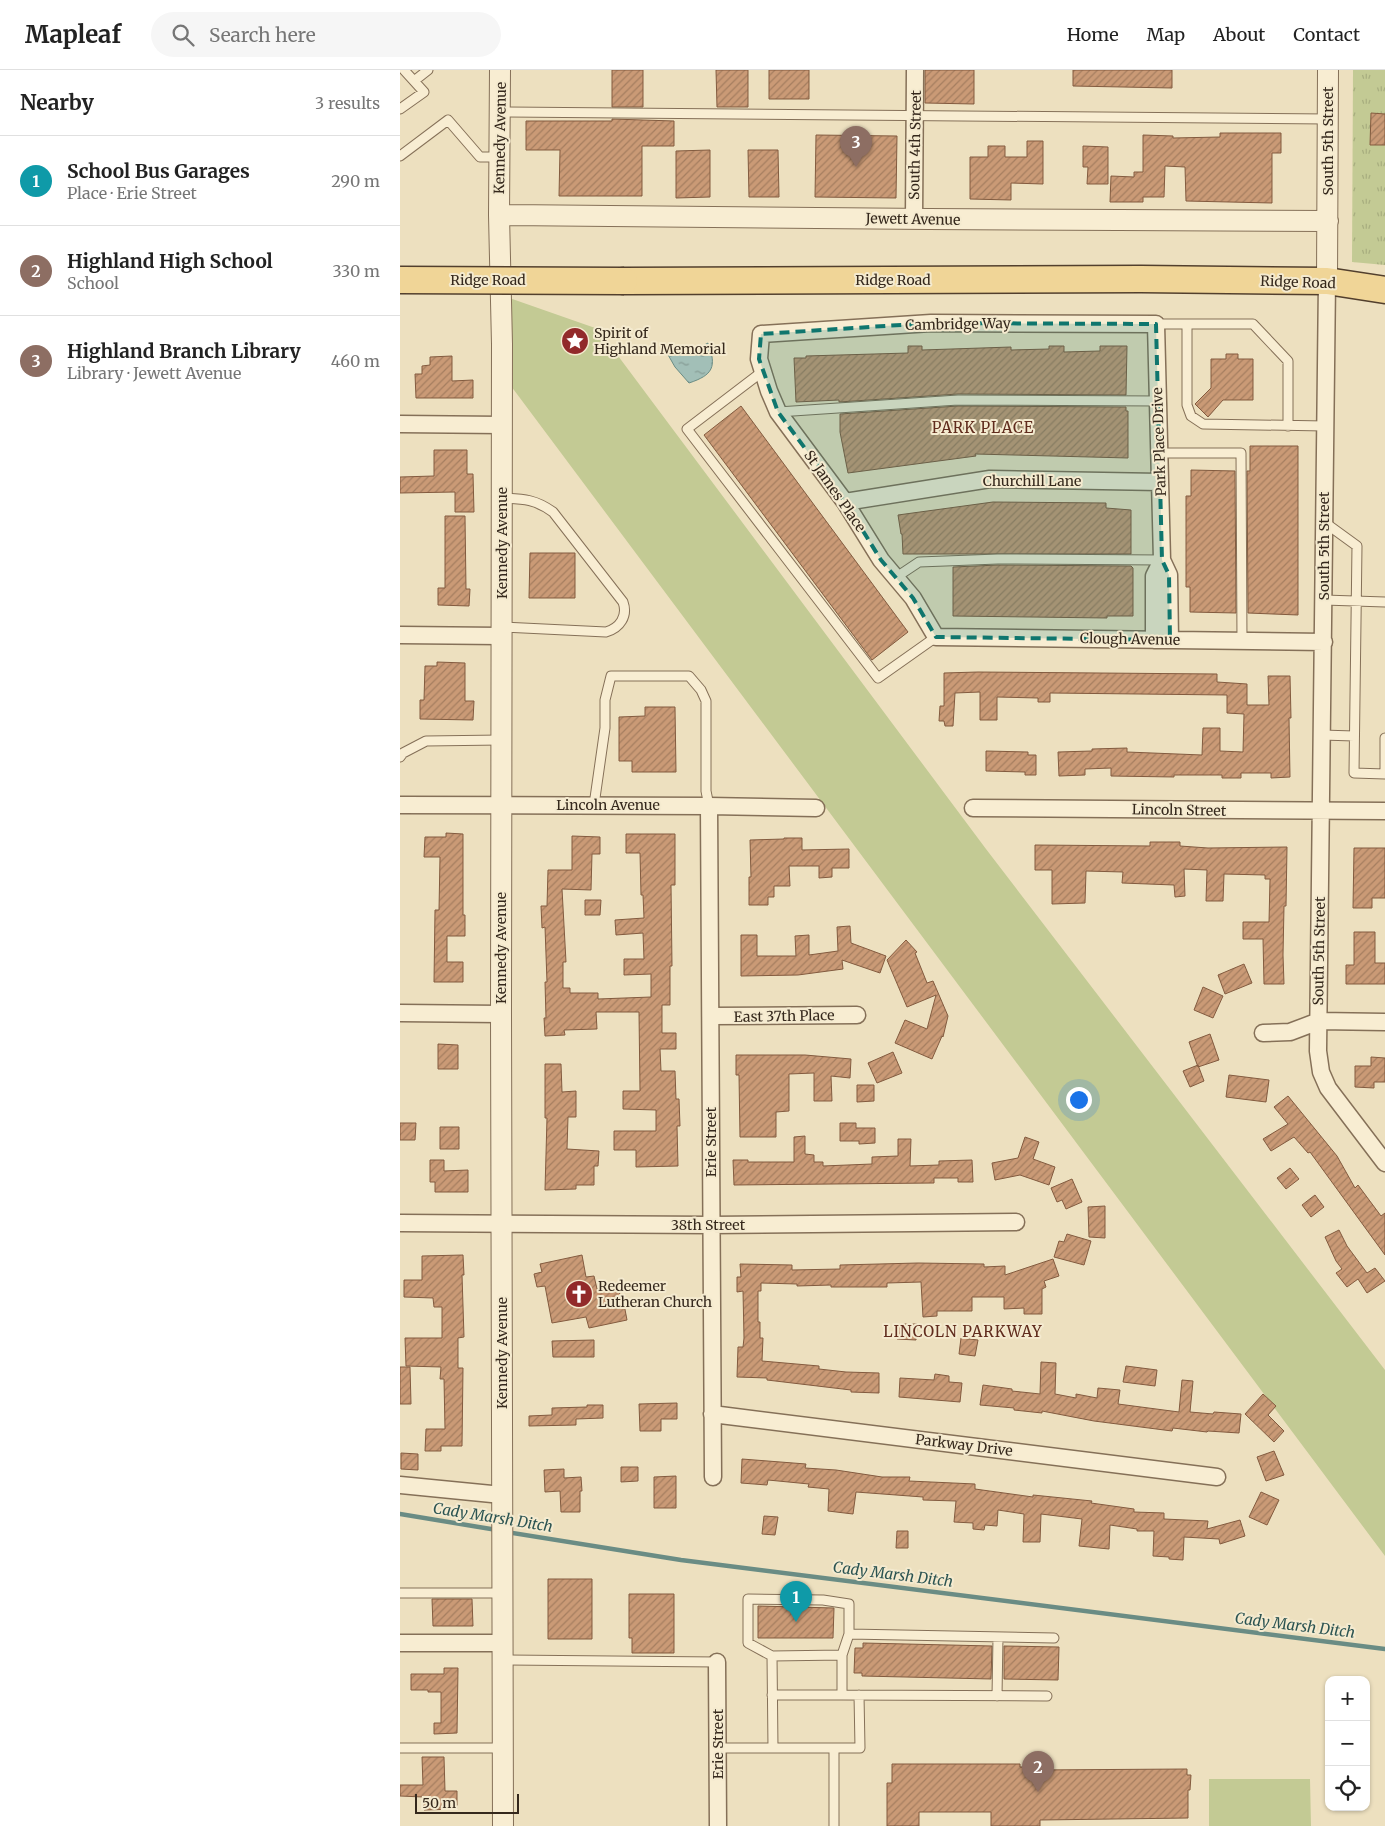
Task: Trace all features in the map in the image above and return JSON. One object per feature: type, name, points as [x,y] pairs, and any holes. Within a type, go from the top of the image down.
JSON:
[{"type":"main road","name":"Ridge Road","points":[[400,280],[1141,279],[1327,281],[1385,290]]},
{"type":"street","name":"Kennedy Avenue","points":[[500,70],[499,215],[502,425],[500,1014],[503,1826]]},
{"type":"street","name":"South 4th Street","points":[[914,219],[915,70]]},
{"type":"street","name":"South 5th Street","points":[[1328,70],[1324,642],[1318,1051],[1321,1072],[1328,1088],[1385,1163]]},
{"type":"street","name":"Jewett Avenue","points":[[499,215],[1328,221]]},
{"type":"street","name":"Cambridge Way","points":[[761,334],[931,323],[1156,324]]},
{"type":"street","name":"Park Place Drive","points":[[1156,324],[1162,560],[1154,576],[1162,640]]},
{"type":"street","name":"St James Place","points":[[761,334],[759,359],[778,412],[845,502],[881,560],[913,598],[936,637]]},
{"type":"street","points":[[400,424],[502,425]]},
{"type":"street","name":"Churchill Lane","points":[[845,502],[990,480],[1160,482]]},
{"type":"street","points":[[400,635],[501,631]]},
{"type":"street","name":"Clough Avenue","points":[[936,637],[1324,642]]},
{"type":"street","name":"Lincoln Avenue","points":[[400,805],[816,808]]},
{"type":"street","name":"Erie Street","points":[[709,806],[713,1477]]},
{"type":"street","name":"Lincoln Street","points":[[973,808],[1385,811]]},
{"type":"street","points":[[400,1013],[500,1014]]},
{"type":"street","name":"East 37th Place","points":[[711,1016],[857,1015]]},
{"type":"street","points":[[1263,1033],[1290,1032],[1319,1021],[1385,1022]]},
{"type":"street","name":"38th Street","points":[[400,1222],[711,1225],[1016,1222]]},
{"type":"street","name":"Parkway Drive","points":[[712,1414],[1217,1477]]},
{"type":"street","points":[[400,1485],[502,1494]]},
{"type":"street","points":[[400,1644],[502,1652]]},
{"type":"street","name":"Erie Street","points":[[717,1662],[718,1826]]},
{"type":"lane","points":[[400,109],[424,92],[404,70]]},
{"type":"lane","points":[[414,81],[428,70]]},
{"type":"lane","points":[[500,112],[1328,119]]},
{"type":"lane","points":[[400,156],[448,120],[480,157],[500,157]]},
{"type":"lane","points":[[1156,324],[1253,324],[1288,362],[1288,426]]},
{"type":"lane","points":[[1187,324],[1187,405],[1191,416],[1203,424],[1325,426]]},
{"type":"lane","points":[[763,371],[687,429],[878,678],[936,637]]},
{"type":"lane","points":[[778,412],[958,400],[1158,401]]},
{"type":"lane","points":[[1159,453],[1241,453],[1242,641]]},
{"type":"lane","points":[[501,631],[606,632],[617,627],[622,622],[626,612],[623,602],[553,512],[541,503],[528,499],[502,498]]},
{"type":"lane","points":[[1324,522],[1357,546],[1354,773],[1385,774],[1385,738]]},
{"type":"lane","points":[[895,578],[919,562],[998,559],[1162,560]]},
{"type":"lane","points":[[1324,600],[1385,602]]},
{"type":"lane","points":[[594,805],[605,728],[605,700],[611,676],[689,676],[701,690],[706,701],[706,791],[709,806]]},
{"type":"lane","points":[[1322,735],[1354,736]]},
{"type":"lane","points":[[400,758],[403,753],[426,741],[501,740]]},
{"type":"lane","points":[[400,1593],[502,1593]]},
{"type":"lane","points":[[842,1655],[772,1656],[748,1643],[748,1599],[823,1600],[850,1604],[849,1634],[842,1655],[842,1695]]},
{"type":"lane","points":[[849,1634],[1054,1638]]},
{"type":"lane","points":[[997,1696],[998,1637]]},
{"type":"lane","points":[[502,1652],[717,1662]]},
{"type":"lane","points":[[772,1656],[773,1748]]},
{"type":"lane","points":[[772,1695],[1047,1696]]},
{"type":"lane","points":[[718,1748],[860,1748],[859,1695]]},
{"type":"lane","points":[[400,1748],[503,1748]]},
{"type":"lane","points":[[834,1748],[834,1826]]},
{"type":"highlighted area","points":[[931,323],[1156,324],[1162,560],[1169,575],[1170,640],[936,637],[913,598],[881,560],[845,502],[778,412],[759,359],[761,334]]},
{"type":"green space","points":[[1353,70],[1385,70],[1385,265],[1352,262]]},
{"type":"green space","points":[[501,295],[598,329],[986,849],[1385,1370],[1385,1556],[502,374]]},
{"type":"green space","points":[[1209,1779],[1310,1779],[1311,1826],[1209,1826]]},
{"type":"water","points":[[708,343],[712,358],[711,369],[703,377],[689,383],[675,367],[667,353],[682,349],[693,351]]},
{"type":"building","points":[[612,70],[643,70],[643,107],[612,107]]},
{"type":"building","points":[[716,70],[748,70],[748,107],[717,107]]},
{"type":"building","points":[[769,70],[809,70],[809,99],[769,99]]},
{"type":"building","points":[[925,70],[974,70],[974,104],[925,103]]},
{"type":"building","points":[[1073,70],[1172,70],[1172,88],[1073,86]]},
{"type":"building","points":[[1371,113],[1385,114],[1385,145],[1370,145]]},
{"type":"building","points":[[612,119],[674,121],[674,146],[642,146],[642,196],[559,196],[560,150],[526,150],[526,121],[612,121]]},
{"type":"building","points":[[1220,133],[1281,133],[1281,153],[1272,153],[1272,203],[1186,201],[1185,167],[1165,166],[1164,197],[1143,197],[1143,202],[1110,202],[1111,176],[1134,177],[1134,172],[1143,172],[1143,135],[1173,136],[1173,138],[1220,137]]},
{"type":"building","points":[[816,135],[897,136],[896,198],[815,197]]},
{"type":"building","points":[[1027,141],[1043,141],[1043,184],[1011,183],[1011,200],[970,199],[970,157],[988,157],[988,146],[1005,146],[1005,157],[1027,157]]},
{"type":"building","points":[[1083,146],[1108,147],[1108,184],[1087,184],[1088,167],[1083,167]]},
{"type":"building","points":[[710,150],[710,197],[676,198],[676,151]]},
{"type":"building","points":[[748,150],[778,150],[779,197],[749,197]]},
{"type":"building","points":[[908,346],[922,346],[922,350],[1011,347],[1011,350],[1049,349],[1049,346],[1064,346],[1064,352],[1100,351],[1100,346],[1127,346],[1126,395],[958,394],[839,402],[839,400],[796,402],[794,358],[908,353]]},
{"type":"building","points":[[1226,354],[1238,354],[1238,359],[1253,359],[1253,400],[1223,400],[1208,417],[1195,404],[1211,388],[1211,359],[1226,359]]},
{"type":"building","points":[[452,356],[452,381],[473,380],[473,398],[416,398],[415,374],[422,374],[422,366],[430,365],[430,357]]},
{"type":"building","points":[[741,406],[908,632],[872,660],[704,435]]},
{"type":"building","points":[[958,406],[1126,407],[1126,411],[1128,411],[1128,458],[975,454],[976,456],[848,473],[840,432],[840,414]]},
{"type":"building","points":[[1250,446],[1298,446],[1298,615],[1248,613],[1247,471],[1250,471]]},
{"type":"building","points":[[434,450],[467,450],[467,474],[473,474],[474,512],[455,512],[455,492],[400,493],[400,477],[434,476]]},
{"type":"building","points":[[1191,470],[1235,471],[1236,613],[1190,612],[1190,587],[1186,587],[1186,496],[1191,496]]},
{"type":"building","points":[[993,502],[1106,503],[1106,508],[1131,510],[1131,554],[903,554],[902,534],[898,515]]},
{"type":"building","points":[[445,516],[465,516],[466,589],[470,589],[469,606],[438,605],[438,588],[445,588]]},
{"type":"building","points":[[530,553],[575,553],[575,598],[529,598]]},
{"type":"building","points":[[998,565],[1131,566],[1133,568],[1133,616],[1107,616],[1107,618],[953,616],[953,567]]},
{"type":"building","points":[[437,662],[465,663],[465,701],[474,701],[473,720],[420,719],[420,700],[424,700],[425,666],[437,666]]},
{"type":"building","points":[[944,673],[1217,674],[1217,682],[1247,684],[1247,705],[1269,705],[1268,676],[1290,676],[1290,777],[1271,778],[1271,773],[1241,773],[1241,778],[1222,778],[1222,775],[1174,775],[1174,777],[1111,776],[1111,768],[1085,769],[1085,775],[1059,776],[1058,752],[1127,748],[1127,752],[1202,755],[1203,728],[1220,728],[1220,751],[1243,752],[1244,714],[1227,713],[1227,695],[1050,693],[1050,702],[1038,702],[1038,698],[997,697],[997,720],[980,720],[980,692],[955,693],[953,726],[945,726],[944,721],[939,721],[940,706],[944,706]]},
{"type":"building","points":[[645,707],[675,707],[676,772],[632,772],[632,761],[619,761],[619,717],[645,716]]},
{"type":"building","points":[[986,751],[1028,752],[1028,755],[1036,755],[1036,775],[1025,775],[1025,772],[986,771]]},
{"type":"building","points":[[446,833],[463,834],[463,915],[465,915],[465,936],[447,936],[447,962],[463,962],[463,982],[434,982],[435,910],[439,910],[440,857],[424,857],[425,837],[446,837]]},
{"type":"building","points":[[626,834],[675,834],[675,885],[671,885],[672,966],[670,966],[670,1005],[662,1005],[662,1033],[676,1033],[676,1049],[660,1049],[661,1071],[675,1071],[676,1099],[679,1099],[680,1126],[677,1126],[678,1166],[636,1167],[636,1150],[614,1150],[614,1131],[656,1131],[656,1110],[623,1109],[623,1091],[640,1091],[639,1012],[596,1012],[597,1029],[564,1030],[565,1035],[545,1036],[545,982],[547,982],[545,927],[542,928],[541,906],[547,906],[548,870],[572,870],[572,836],[600,837],[600,854],[592,854],[591,890],[562,889],[566,962],[563,962],[563,988],[570,988],[570,993],[598,993],[598,999],[651,997],[651,974],[624,975],[624,959],[644,959],[643,933],[616,935],[615,920],[644,918],[643,895],[641,895],[640,853],[626,853]]},
{"type":"building","points":[[802,838],[802,850],[849,849],[849,868],[832,868],[832,877],[819,878],[819,866],[789,866],[790,886],[774,886],[774,897],[768,897],[768,905],[749,905],[749,877],[751,877],[750,840]]},
{"type":"building","points":[[1150,842],[1180,842],[1180,846],[1208,848],[1287,847],[1286,906],[1284,906],[1284,984],[1264,984],[1263,939],[1243,939],[1243,922],[1269,922],[1270,879],[1265,879],[1265,875],[1224,874],[1223,901],[1206,901],[1207,870],[1184,869],[1185,896],[1175,897],[1174,885],[1122,883],[1123,872],[1086,871],[1085,903],[1052,904],[1052,870],[1035,870],[1035,845],[1150,846]]},
{"type":"building","points":[[1354,848],[1385,848],[1385,898],[1372,898],[1372,908],[1353,908]]},
{"type":"building","points":[[585,900],[601,900],[600,915],[585,915]]},
{"type":"building","points":[[850,926],[851,943],[886,956],[880,973],[842,960],[843,969],[798,975],[741,976],[741,935],[757,935],[757,956],[796,956],[795,936],[809,935],[809,955],[838,951],[837,927]]},
{"type":"building","points":[[1354,932],[1375,932],[1375,963],[1385,963],[1385,984],[1346,984],[1346,965],[1354,965]]},
{"type":"building","points":[[906,940],[917,952],[915,953],[927,983],[933,981],[948,1016],[943,1037],[932,1059],[895,1043],[905,1020],[927,1029],[936,995],[907,1007],[887,960]]},
{"type":"building","points":[[1244,964],[1252,983],[1225,994],[1218,975]]},
{"type":"building","points":[[1203,987],[1223,996],[1213,1018],[1194,1010]]},
{"type":"building","points":[[1210,1034],[1219,1060],[1198,1067],[1189,1042]]},
{"type":"building","points":[[438,1044],[458,1045],[458,1069],[438,1069]]},
{"type":"building","points":[[893,1052],[902,1073],[877,1083],[868,1063]]},
{"type":"building","points":[[736,1055],[805,1055],[851,1059],[850,1078],[831,1076],[832,1101],[814,1101],[814,1073],[789,1074],[789,1111],[776,1112],[776,1137],[740,1137],[739,1075],[736,1075]]},
{"type":"building","points":[[1371,1057],[1385,1058],[1385,1082],[1374,1082],[1374,1088],[1355,1087],[1355,1066],[1371,1066]]},
{"type":"building","points":[[545,1064],[561,1064],[562,1092],[576,1091],[576,1117],[568,1117],[567,1149],[599,1151],[598,1166],[594,1166],[594,1185],[576,1185],[576,1189],[545,1190],[547,1118],[545,1118]]},
{"type":"building","points":[[1198,1065],[1204,1081],[1190,1087],[1183,1071]]},
{"type":"building","points":[[1229,1075],[1269,1080],[1266,1102],[1226,1097]]},
{"type":"building","points":[[857,1085],[874,1085],[874,1101],[857,1102]]},
{"type":"building","points":[[1288,1096],[1337,1156],[1355,1188],[1358,1185],[1381,1216],[1385,1213],[1385,1255],[1310,1152],[1308,1153],[1294,1137],[1271,1151],[1263,1139],[1288,1124],[1274,1107]]},
{"type":"building","points":[[400,1123],[416,1123],[415,1140],[400,1140]]},
{"type":"building","points":[[840,1123],[856,1123],[856,1128],[875,1128],[875,1143],[859,1144],[859,1141],[840,1141]]},
{"type":"building","points":[[440,1127],[459,1127],[459,1149],[440,1149]]},
{"type":"building","points":[[805,1136],[805,1154],[814,1155],[814,1162],[823,1162],[823,1166],[872,1164],[872,1157],[898,1156],[898,1139],[911,1139],[910,1166],[939,1165],[939,1161],[972,1160],[973,1182],[958,1182],[958,1178],[934,1178],[934,1183],[734,1185],[733,1160],[748,1160],[748,1162],[794,1162],[794,1137]]},
{"type":"building","points":[[1025,1137],[1039,1142],[1033,1159],[1055,1167],[1049,1185],[1020,1175],[995,1180],[992,1163],[1018,1158]]},
{"type":"building","points":[[430,1160],[444,1160],[444,1171],[468,1170],[468,1192],[435,1192],[435,1182],[430,1182]]},
{"type":"building","points":[[1290,1168],[1299,1179],[1286,1189],[1277,1178]]},
{"type":"building","points":[[1072,1179],[1082,1202],[1066,1209],[1062,1200],[1057,1202],[1051,1188]]},
{"type":"building","points":[[1315,1195],[1324,1207],[1311,1217],[1302,1205]]},
{"type":"building","points":[[1105,1206],[1105,1238],[1089,1237],[1088,1207]]},
{"type":"building","points":[[1339,1230],[1347,1246],[1367,1273],[1375,1268],[1385,1281],[1367,1293],[1358,1279],[1347,1287],[1336,1273],[1342,1269],[1336,1261],[1325,1237]]},
{"type":"building","points":[[1067,1234],[1091,1241],[1084,1265],[1054,1257],[1059,1241],[1064,1242]]},
{"type":"building","points":[[463,1255],[464,1337],[458,1338],[458,1368],[463,1368],[462,1446],[441,1446],[441,1451],[425,1451],[426,1429],[445,1429],[444,1379],[440,1379],[441,1367],[406,1366],[405,1338],[442,1338],[442,1307],[434,1307],[433,1298],[404,1297],[404,1280],[422,1280],[422,1256]]},
{"type":"building","points":[[582,1255],[586,1277],[594,1276],[597,1289],[618,1285],[627,1320],[589,1328],[586,1317],[552,1323],[545,1286],[537,1287],[534,1274],[542,1272],[540,1264]]},
{"type":"building","points":[[1053,1259],[1059,1276],[1044,1281],[1046,1287],[1042,1289],[1042,1314],[1024,1314],[1024,1308],[1004,1309],[1004,1297],[972,1297],[972,1311],[937,1311],[937,1316],[923,1317],[921,1282],[887,1283],[887,1287],[797,1286],[797,1284],[761,1283],[761,1291],[758,1291],[758,1322],[760,1322],[760,1338],[763,1338],[762,1361],[819,1366],[819,1369],[846,1372],[879,1373],[879,1393],[851,1392],[851,1390],[767,1380],[767,1378],[737,1377],[738,1347],[743,1347],[744,1338],[743,1291],[737,1292],[737,1277],[741,1277],[740,1264],[792,1265],[792,1270],[840,1269],[840,1265],[984,1264],[984,1267],[1005,1266],[1005,1275]]},
{"type":"building","points":[[898,1324],[917,1324],[916,1340],[897,1339]]},
{"type":"building","points":[[961,1338],[978,1340],[975,1356],[959,1354]]},
{"type":"building","points":[[594,1340],[594,1357],[553,1357],[552,1341]]},
{"type":"building","points":[[1041,1362],[1056,1363],[1055,1394],[1076,1398],[1076,1394],[1097,1398],[1098,1388],[1120,1390],[1118,1404],[1179,1412],[1182,1380],[1193,1381],[1190,1412],[1241,1414],[1239,1433],[1173,1428],[1172,1431],[1094,1421],[1042,1411],[1042,1413],[980,1405],[983,1385],[1040,1394]]},
{"type":"building","points":[[1126,1366],[1157,1370],[1155,1386],[1123,1382]]},
{"type":"building","points":[[400,1367],[410,1367],[411,1404],[400,1404]]},
{"type":"building","points":[[935,1374],[949,1376],[949,1382],[962,1383],[960,1402],[899,1397],[900,1378],[934,1380]]},
{"type":"building","points":[[1263,1394],[1276,1406],[1268,1415],[1284,1431],[1274,1442],[1245,1414]]},
{"type":"building","points":[[677,1403],[677,1419],[661,1419],[661,1431],[640,1431],[639,1404]]},
{"type":"building","points":[[587,1405],[603,1405],[603,1418],[576,1419],[576,1425],[529,1426],[529,1416],[552,1415],[552,1408],[587,1407]]},
{"type":"building","points":[[1274,1451],[1284,1475],[1266,1481],[1257,1457]]},
{"type":"building","points":[[401,1453],[418,1454],[418,1470],[401,1469]]},
{"type":"building","points":[[742,1459],[806,1464],[805,1468],[836,1470],[882,1477],[910,1477],[909,1481],[975,1484],[975,1489],[1033,1497],[1033,1495],[1092,1501],[1091,1503],[1134,1509],[1134,1512],[1164,1513],[1164,1519],[1208,1521],[1207,1529],[1240,1520],[1245,1536],[1220,1544],[1219,1539],[1184,1537],[1183,1560],[1169,1559],[1169,1557],[1153,1556],[1154,1531],[1137,1531],[1137,1529],[1110,1525],[1109,1549],[1079,1546],[1082,1519],[1041,1514],[1040,1542],[1023,1542],[1024,1514],[998,1510],[997,1526],[985,1525],[984,1530],[973,1529],[973,1523],[954,1522],[956,1501],[923,1500],[923,1497],[856,1492],[853,1514],[828,1511],[829,1489],[808,1487],[809,1484],[768,1480],[767,1485],[741,1483]]},
{"type":"building","points":[[621,1467],[638,1467],[638,1481],[621,1482]]},
{"type":"building","points":[[564,1469],[564,1478],[581,1477],[580,1512],[561,1512],[560,1491],[545,1492],[544,1470]]},
{"type":"building","points":[[676,1476],[676,1508],[654,1508],[654,1477]]},
{"type":"building","points":[[1261,1492],[1279,1500],[1267,1525],[1249,1517]]},
{"type":"building","points":[[764,1516],[778,1517],[775,1535],[762,1534]]},
{"type":"building","points":[[897,1531],[908,1531],[908,1548],[896,1548]]},
{"type":"building","points":[[548,1579],[592,1579],[592,1639],[548,1639]]},
{"type":"building","points":[[629,1594],[674,1594],[674,1653],[632,1653],[632,1638],[629,1638]]},
{"type":"building","points":[[432,1599],[472,1599],[473,1626],[433,1626]]},
{"type":"building","points":[[758,1606],[834,1608],[833,1638],[758,1638]]},
{"type":"building","points":[[863,1643],[992,1646],[991,1679],[862,1676],[862,1673],[854,1673],[855,1648],[863,1648]]},
{"type":"building","points":[[1004,1646],[1059,1647],[1058,1680],[1004,1679]]},
{"type":"building","points":[[444,1668],[458,1668],[457,1733],[434,1734],[434,1723],[441,1723],[441,1692],[411,1690],[411,1674],[444,1674]]},
{"type":"building","points":[[422,1757],[444,1757],[445,1791],[457,1791],[457,1809],[424,1810],[423,1797],[400,1796],[400,1785],[423,1785]]},
{"type":"building","points":[[892,1764],[1020,1764],[1020,1767],[1033,1767],[1033,1770],[1187,1769],[1187,1775],[1191,1775],[1190,1790],[1188,1790],[1188,1818],[1040,1820],[1040,1826],[991,1826],[991,1812],[919,1812],[919,1826],[887,1826],[887,1783],[892,1783]]},
{"type":"waterway","name":"Cady Marsh Ditch","points":[[400,1514],[497,1530]]},
{"type":"waterway","name":"Cady Marsh Ditch","points":[[507,1532],[681,1560],[1385,1649]]},
{"type":"place","name":"Highland Branch Library","points":[[856,167]]},
{"type":"place","name":"Spirit of Highland Memorial","points":[[575,341]]},
{"type":"place","name":"Redeemer Lutheran Church","points":[[579,1294]]},
{"type":"place","name":"School Bus Garages","points":[[796,1622]]},
{"type":"place","name":"Highland High School","points":[[1038,1792]]},
{"type":"district","name":"PARK PLACE","points":[[983,427]]},
{"type":"district","name":"LINCOLN PARKWAY","points":[[963,1331]]}]
